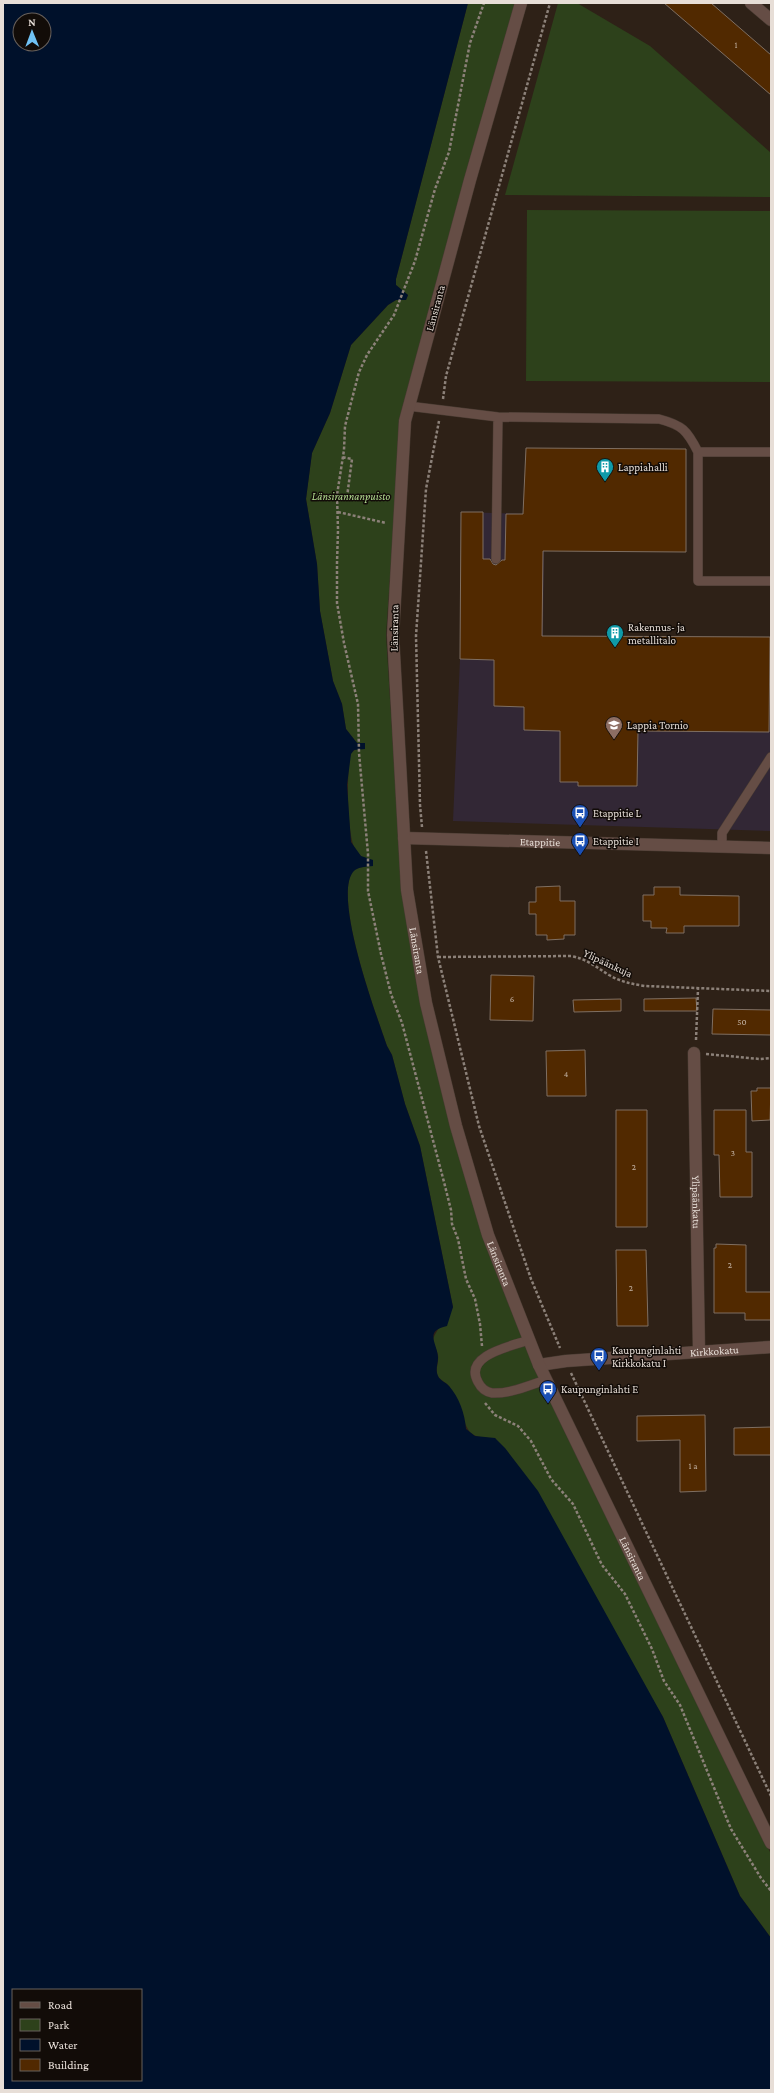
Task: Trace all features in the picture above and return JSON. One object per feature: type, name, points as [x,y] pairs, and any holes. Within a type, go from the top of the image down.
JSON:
[{"type":"street","name":"Länsiranta","points":[[521,3],[470,180],[405,421],[393,635],[407,890],[426,1003],[456,1126],[488,1235],[539,1365],[771,1843]]},
{"type":"street","points":[[751,3],[771,20]]},
{"type":"street","name":"Etappitie","points":[[404,838],[771,848]]},
{"type":"street","name":"Ylipäänkatu","points":[[694,1054],[699,1351]]},
{"type":"street","name":"Kirkkokatu","points":[[539,1365],[699,1351],[771,1347]]},
{"type":"lane","points":[[408,406],[498,417],[659,419],[677,424],[689,435],[698,452],[698,581],[771,581]]},
{"type":"lane","points":[[496,560],[498,417]]},
{"type":"lane","points":[[698,452],[771,452]]},
{"type":"lane","points":[[722,847],[722,833],[771,757]]},
{"type":"lane","points":[[529,1340],[484,1356],[478,1362],[476,1371],[477,1380],[482,1388],[491,1393],[509,1392],[546,1380]]},
{"type":"path","points":[[484,3],[470,43],[449,152],[435,189],[415,261],[398,305],[387,326],[367,355],[359,372],[345,426],[337,496],[337,603],[344,643],[358,704],[358,738],[368,854],[368,891],[391,994],[402,1023],[444,1182],[451,1210],[452,1224],[458,1240],[466,1279],[475,1299],[484,1356]]},
{"type":"path","points":[[550,3],[446,376],[426,489],[416,636],[420,805],[438,957],[479,1126],[532,1279],[566,1362],[771,1796]]},
{"type":"path","points":[[337,496],[347,497],[352,459],[342,457]]},
{"type":"path","points":[[338,512],[399,525]]},
{"type":"path","name":"Ylipäänkuja","points":[[438,957],[571,956],[587,960],[610,975],[628,983],[698,989],[771,991]]},
{"type":"path","points":[[698,989],[698,1016],[694,1054],[760,1060],[771,1058]]},
{"type":"path","points":[[482,1388],[486,1405],[495,1414],[518,1426],[531,1441],[551,1479],[573,1504],[602,1564],[625,1594],[652,1650],[664,1681],[680,1705],[731,1829],[761,1878],[771,1891]]},
{"type":"shaded area","name":"Lappia Tornio","points":[[461,512],[523,514],[523,551],[544,551],[543,636],[771,637],[771,831],[453,821],[460,659]]},
{"type":"green space","name":"Länsirannanpuisto","points":[[468,3],[515,3],[401,419],[386,635],[402,890],[421,1002],[534,1367],[771,1854],[771,1938],[740,1896],[663,1717],[495,1438],[479,1437],[473,1435],[469,1431],[451,1389],[437,1374],[438,1355],[433,1341],[438,1329],[453,1307],[420,1146],[405,1104],[392,1055],[387,1046],[366,984],[358,957],[348,905],[348,885],[353,871],[360,867],[373,865],[361,856],[355,849],[352,842],[349,817],[349,761],[351,753],[364,743],[357,743],[346,729],[342,704],[333,681],[320,611],[317,564],[306,499],[312,453],[330,413],[351,345],[388,305],[396,300],[406,300],[408,295],[396,285],[396,279]]},
{"type":"green space","points":[[558,3],[577,3],[650,46],[771,153],[771,197],[505,195]]},
{"type":"green space","points":[[527,210],[771,211],[771,382],[526,381]]},
{"type":"water","points":[[3,3],[468,3],[396,279],[396,285],[408,295],[406,300],[396,300],[388,305],[351,345],[330,413],[312,453],[306,499],[317,564],[320,611],[333,681],[342,704],[346,729],[357,743],[365,743],[365,749],[354,750],[351,754],[347,785],[351,842],[361,856],[373,860],[373,866],[360,868],[353,872],[348,886],[348,906],[358,957],[366,984],[387,1046],[392,1055],[405,1104],[420,1146],[453,1307],[447,1326],[435,1331],[434,1335],[438,1358],[438,1376],[453,1390],[459,1400],[466,1429],[475,1436],[495,1438],[505,1448],[538,1491],[663,1717],[740,1896],[771,1938],[771,2090],[3,2090]]},
{"type":"building","points":[[664,3],[711,3],[771,55],[771,95]]},
{"type":"building","name":"Rakennus- ja metallitalo","points":[[526,448],[686,449],[686,552],[543,551],[542,636],[770,637],[769,732],[638,731],[637,786],[578,786],[578,782],[560,782],[560,731],[524,730],[524,707],[494,706],[494,660],[460,659],[461,512],[483,512],[483,559],[490,559],[493,564],[496,565],[502,560],[505,560],[506,514],[523,514]]},
{"type":"building","points":[[560,886],[560,901],[575,901],[575,935],[564,935],[564,939],[547,940],[547,935],[536,935],[536,914],[529,914],[529,902],[536,902],[536,887]]},
{"type":"building","points":[[654,887],[680,887],[680,895],[739,896],[739,926],[684,926],[684,933],[666,933],[667,928],[651,928],[651,921],[643,921],[643,895],[654,895]]},
{"type":"building","points":[[491,975],[534,976],[533,1021],[490,1020]]},
{"type":"building","points":[[696,998],[697,1011],[644,1011],[644,999]]},
{"type":"building","points":[[621,999],[621,1011],[574,1012],[573,1000]]},
{"type":"building","points":[[713,1009],[771,1010],[771,1035],[712,1034]]},
{"type":"building","points":[[585,1050],[586,1096],[547,1096],[546,1051]]},
{"type":"building","points":[[757,1088],[771,1088],[770,1120],[752,1121],[751,1091],[757,1091]]},
{"type":"building","points":[[616,1110],[647,1110],[647,1227],[616,1227]]},
{"type":"building","points":[[714,1110],[746,1110],[746,1152],[752,1152],[752,1197],[720,1197],[719,1155],[714,1155]]},
{"type":"building","points":[[716,1244],[746,1245],[746,1292],[771,1292],[771,1320],[745,1320],[745,1313],[714,1313],[714,1248],[716,1248]]},
{"type":"building","points":[[616,1250],[646,1250],[648,1326],[617,1326]]},
{"type":"building","points":[[705,1415],[706,1491],[680,1492],[680,1440],[637,1441],[637,1416]]},
{"type":"building","points":[[771,1427],[771,1455],[734,1455],[734,1428]]},
{"type":"place","name":"Lappiahalli","points":[[605,482]]},
{"type":"place","name":"Rakennus- ja metallitalo","points":[[615,648]]},
{"type":"place","name":"Lappia Tornio","points":[[614,740]]},
{"type":"place","name":"Etappitie L","points":[[580,828]]},
{"type":"place","name":"Etappitie I","points":[[580,856]]},
{"type":"place","name":"Kaupunginlahti Kirkkokatu I","points":[[599,1371]]},
{"type":"place","name":"Kaupunginlahti E","points":[[548,1404]]}]
